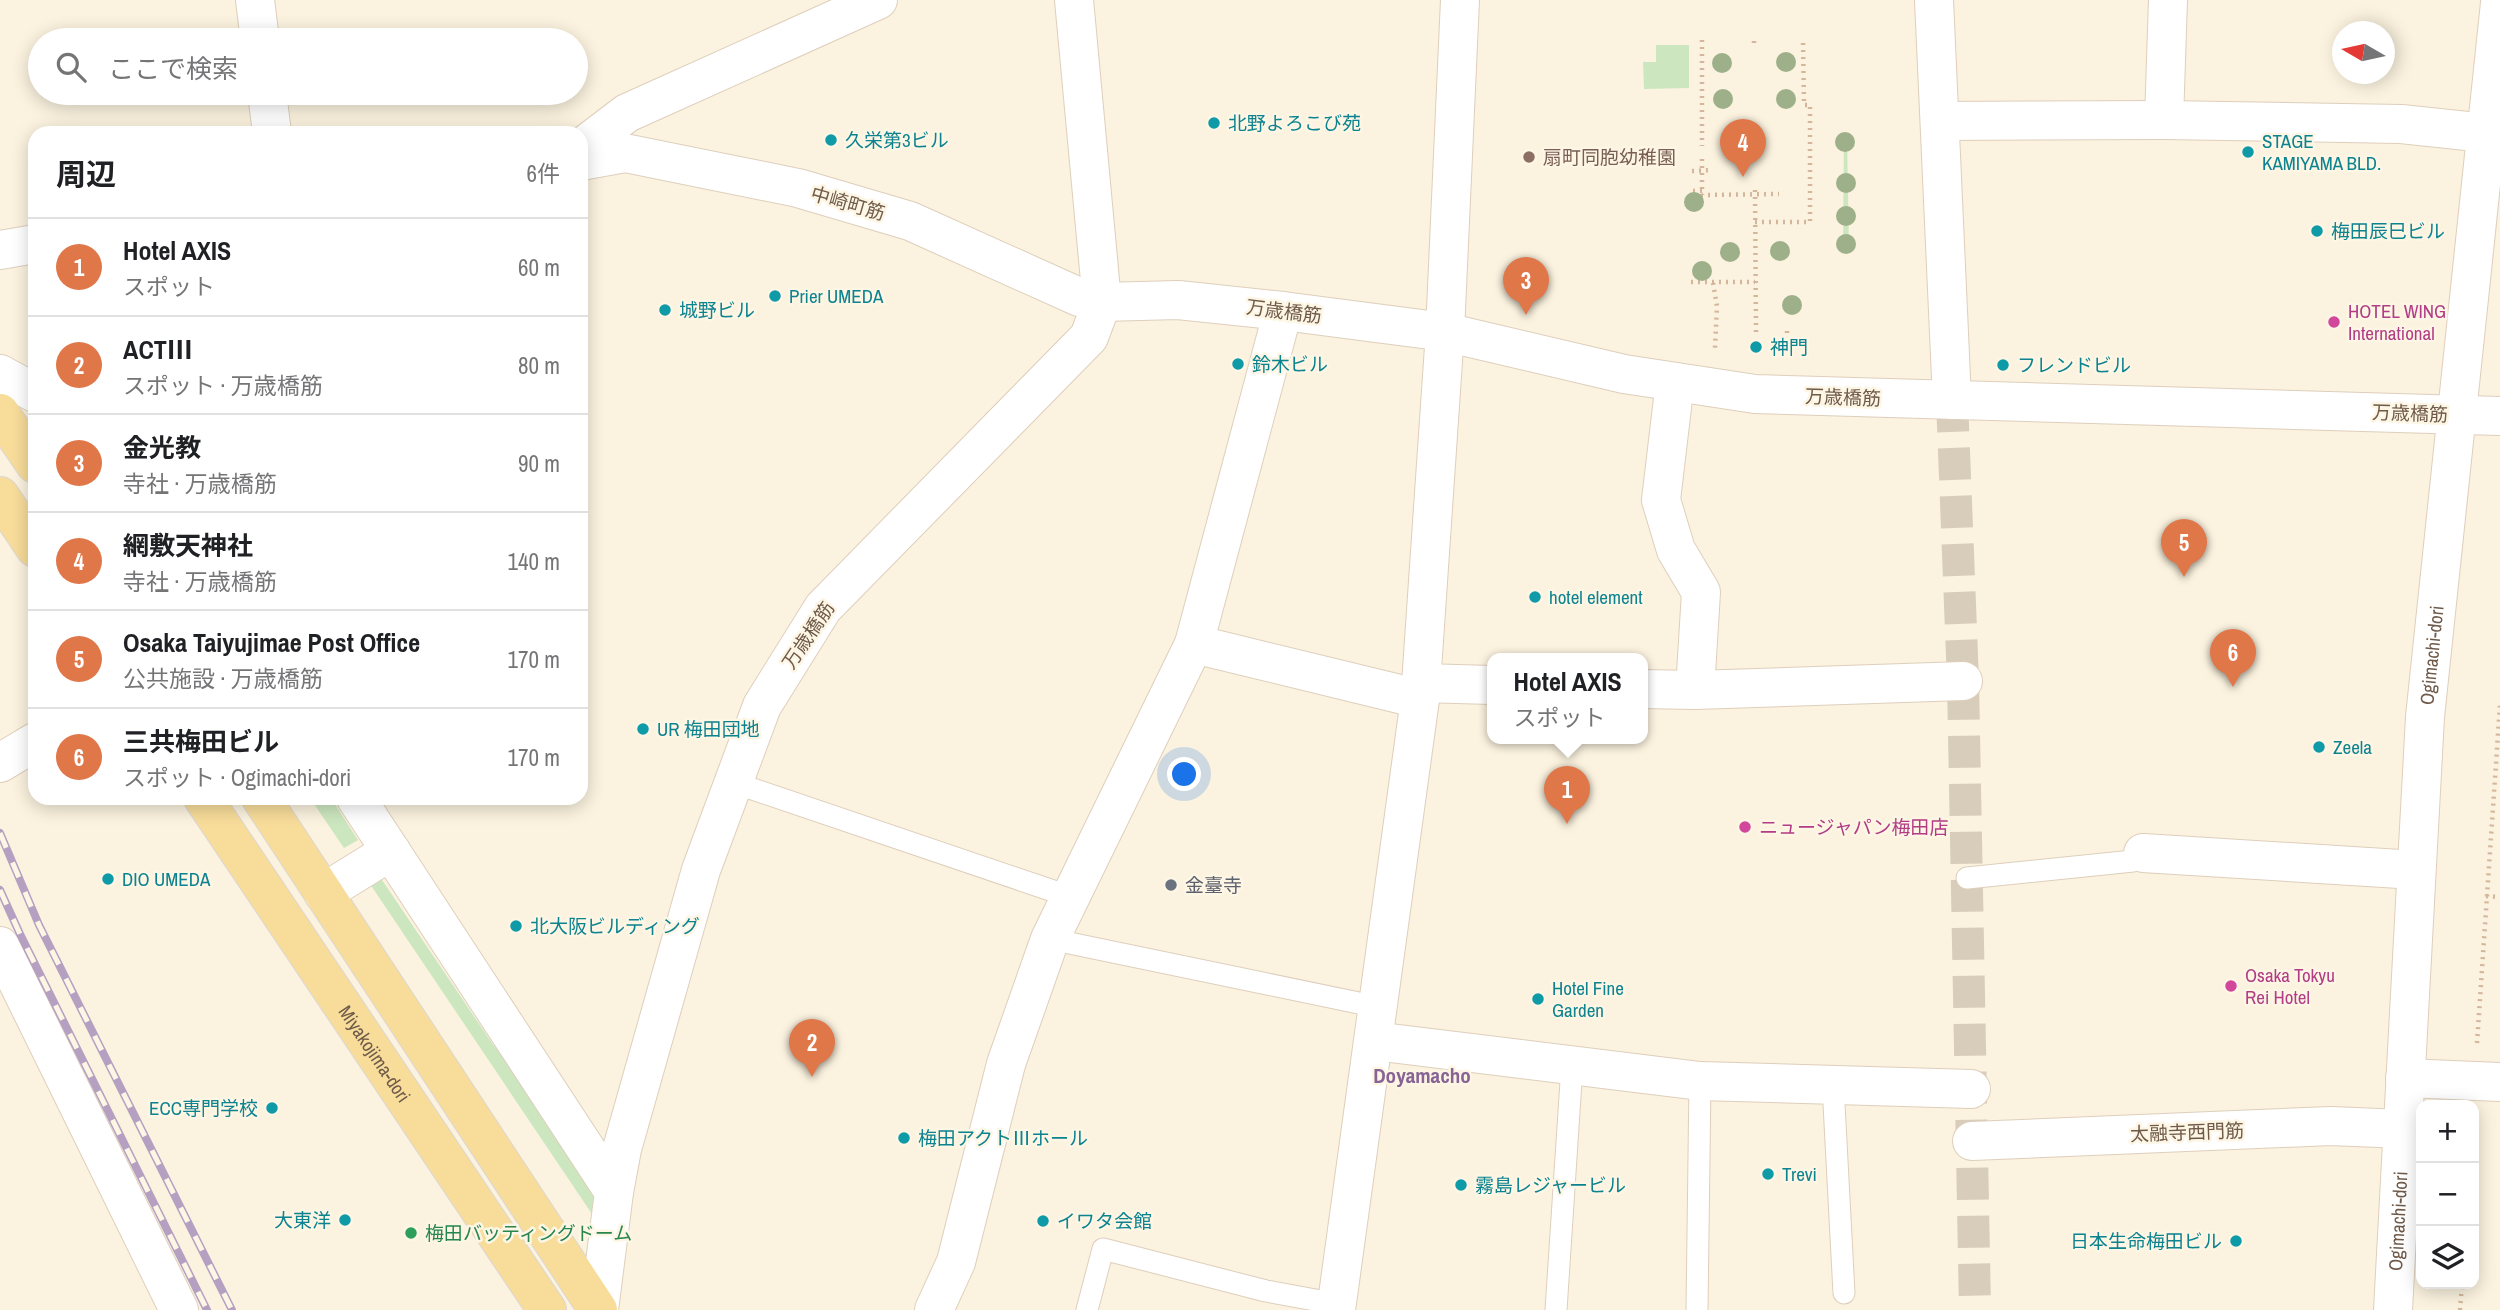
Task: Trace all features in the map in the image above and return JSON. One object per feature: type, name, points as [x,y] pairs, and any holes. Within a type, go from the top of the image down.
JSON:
[{"type":"main road","points":[[0,413],[28,454]]},
{"type":"main road","points":[[0,496],[28,538]]},
{"type":"main road","name":"Miyakojima-dori","points":[[208,805],[547,1310]]},
{"type":"main road","points":[[266,805],[599,1310]]},
{"type":"street","points":[[255,0],[258,28]]},
{"type":"street","points":[[588,143],[627,113],[807,15],[878,0]]},
{"type":"street","points":[[1074,0],[1102,302]]},
{"type":"street","points":[[1336,1307],[1421,691],[1445,332],[1460,0]]},
{"type":"street","points":[[1934,0],[1952,400]]},
{"type":"street","points":[[2164,120],[2168,0]]},
{"type":"street","name":"Ogimachi-dori","points":[[2393,1310],[2425,717],[2500,4]]},
{"type":"street","points":[[268,105],[271,126]]},
{"type":"street","points":[[1940,121],[2164,120],[2401,124],[2486,133]]},
{"type":"street","name":"中崎町筋","points":[[588,160],[625,153],[798,188],[910,221],[1079,297],[1102,302]]},
{"type":"street","points":[[0,250],[28,245]]},
{"type":"street","name":"万歳橋筋","points":[[599,1310],[622,1149],[697,883],[762,706],[823,608],[1088,337],[1102,302],[1178,300],[1445,332],[1624,373],[1755,394],[2500,416]]},
{"type":"street","points":[[934,1310],[956,1262],[1006,1064],[1050,939],[1194,644],[1283,311]]},
{"type":"street","points":[[0,374],[28,389]]},
{"type":"street","points":[[1693,385],[1661,500],[1676,550],[1701,592],[1695,690]]},
{"type":"street","points":[[1194,644],[1421,691],[1487,685]]},
{"type":"street","points":[[1648,688],[1695,690],[1963,681]]},
{"type":"street","points":[[0,762],[28,746]]},
{"type":"street","points":[[361,805],[614,1192]]},
{"type":"street","points":[[323,893],[391,850]]},
{"type":"street","points":[[2143,853],[2416,870]]},
{"type":"street","points":[[0,946],[179,1310]]},
{"type":"street","points":[[1376,1024],[1572,1066],[1700,1081],[1970,1089]]},
{"type":"street","points":[[2405,1078],[2488,1069]]},
{"type":"street","name":"太融寺西門筋","points":[[1972,1141],[2331,1126],[2403,1129]]},
{"type":"lane","points":[[732,782],[1071,897]]},
{"type":"lane","points":[[1967,878],[2133,861],[2143,853]]},
{"type":"lane","points":[[1050,939],[1376,1024]]},
{"type":"lane","points":[[1556,1310],[1572,1066]]},
{"type":"lane","points":[[1697,1310],[1700,1081]]},
{"type":"lane","points":[[1833,1085],[1844,1293]]},
{"type":"lane","points":[[1087,1310],[1103,1249],[1336,1307]]},
{"type":"path","points":[[1702,40],[1702,146]]},
{"type":"path","points":[[1755,222],[1810,222],[1810,105],[1804,105],[1803,40]]},
{"type":"path","points":[[1702,159],[1702,195],[1755,192],[1779,194]]},
{"type":"path","points":[[1692,170],[1713,170]]},
{"type":"path","points":[[1693,191],[1702,191]]},
{"type":"path","points":[[1755,192],[1756,332]]},
{"type":"path","points":[[1693,282],[1755,282]]},
{"type":"path","points":[[1693,385],[1717,306],[1713,282]]},
{"type":"path","points":[[1787,331],[1787,338]]},
{"type":"path","points":[[2488,1069],[2486,896],[2500,705]]},
{"type":"path","points":[[2486,896],[2500,897]]},
{"type":"path","points":[[2460,1310],[2462,1289]]},
{"type":"green space","points":[[1656,45],[1689,45],[1689,88],[1644,89],[1643,62],[1656,62]]},
{"type":"green space","points":[[1844,135],[1847,135],[1849,249],[1843,248]]},
{"type":"green space","points":[[315,805],[336,805],[358,840],[344,848]]},
{"type":"green space","points":[[380,877],[494,1046],[528,1084],[600,1201],[592,1214],[370,884]]},
{"type":"tunnel","points":[[1952,400],[1963,681],[1975,1310]]},
{"type":"railway","points":[[0,833],[39,925],[232,1310]]},
{"type":"railway","points":[[0,890],[207,1310]]},
{"type":"place","name":"北野よろこび苑","points":[[1214,123]]},
{"type":"place","name":"久栄第3ビル","points":[[831,140]]},
{"type":"place","name":"STAGE KAMIYAMA BLD.","points":[[2248,152]]},
{"type":"place","name":"扇町同胞幼稚園","points":[[1529,157]]},
{"type":"place","name":"網敷天神社","points":[[1743,177]]},
{"type":"place","name":"梅田辰巳ビル","points":[[2317,231]]},
{"type":"place","name":"Prier UMEDA","points":[[775,296]]},
{"type":"place","name":"城野ビル","points":[[665,310]]},
{"type":"place","name":"金光教","points":[[1526,315]]},
{"type":"place","name":"HOTEL WING International","points":[[2334,322]]},
{"type":"place","name":"神門","points":[[1756,347]]},
{"type":"place","name":"鈴木ビル","points":[[1238,364]]},
{"type":"place","name":"フレンドビル","points":[[2003,365]]},
{"type":"place","name":"Osaka Taiyujimae Post Office","points":[[2184,577]]},
{"type":"place","name":"hotel element","points":[[1535,597]]},
{"type":"place","name":"三共梅田ビル","points":[[2233,687]]},
{"type":"place","name":"UR 梅田団地","points":[[643,729]]},
{"type":"place","name":"Zeela","points":[[2319,747]]},
{"type":"place","name":"Hotel AXIS","points":[[1567,824]]},
{"type":"place","name":"ニュージャパン梅田店","points":[[1745,827]]},
{"type":"place","name":"DIO UMEDA","points":[[108,879]]},
{"type":"place","name":"金臺寺","points":[[1171,885]]},
{"type":"place","name":"北大阪ビルディング","points":[[516,926]]},
{"type":"place","name":"Osaka Tokyu Rei Hotel","points":[[2231,986]]},
{"type":"place","name":"Hotel Fine Garden","points":[[1538,999]]},
{"type":"place","name":"ACTⅢ","points":[[812,1077]]},
{"type":"place","name":"ECC専門学校","points":[[272,1108]]},
{"type":"place","name":"梅田アクトⅢホール","points":[[904,1138]]},
{"type":"place","name":"Trevi","points":[[1768,1174]]},
{"type":"place","name":"霧島レジャービル","points":[[1461,1185]]},
{"type":"place","name":"大東洋","points":[[345,1220]]},
{"type":"place","name":"イワタ会館","points":[[1043,1221]]},
{"type":"place","name":"梅田バッティングドーム","points":[[411,1233]]},
{"type":"place","name":"日本生命梅田ビル","points":[[2236,1241]]},
{"type":"district","name":"Doyamacho","points":[[1422,1075]]}]
